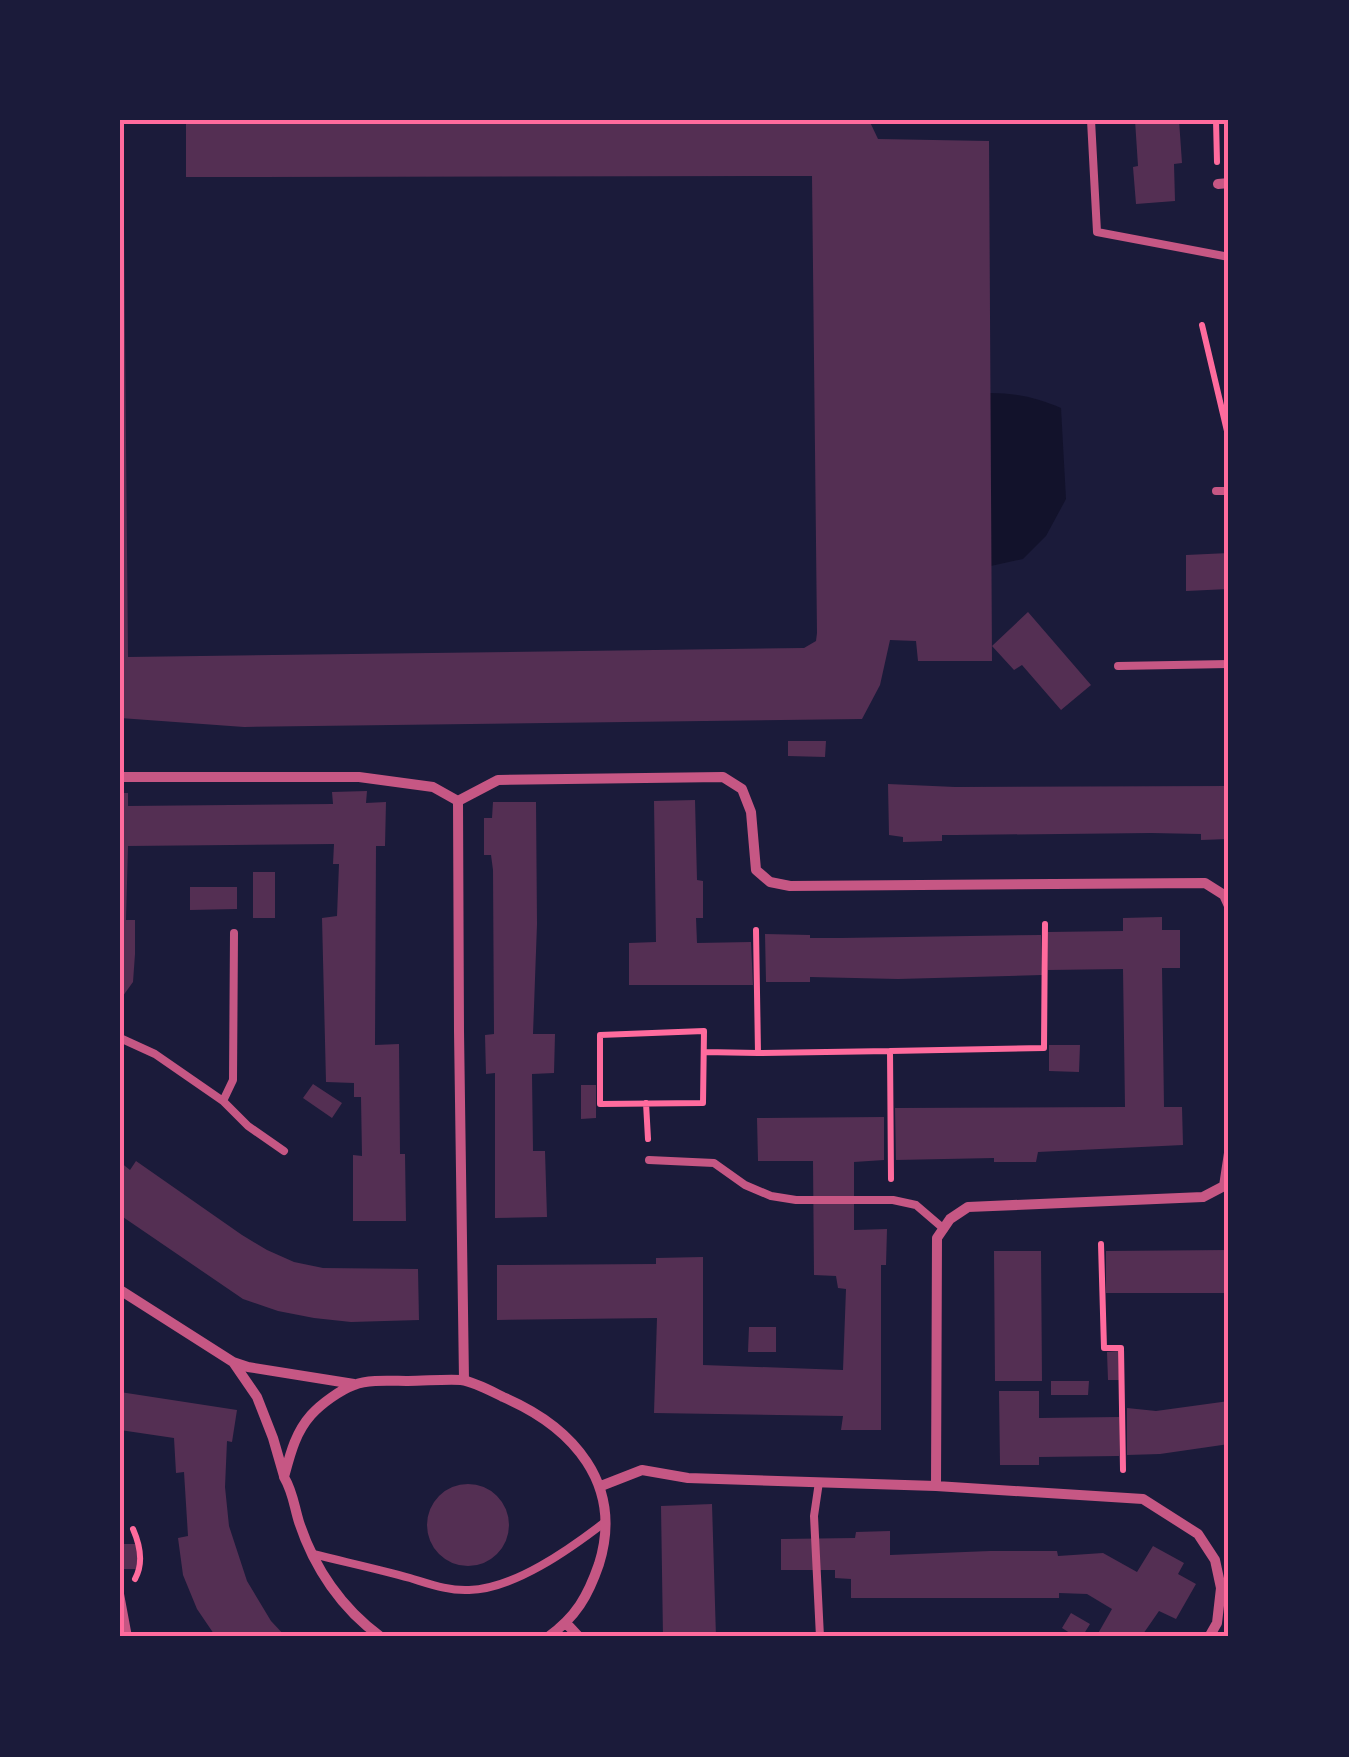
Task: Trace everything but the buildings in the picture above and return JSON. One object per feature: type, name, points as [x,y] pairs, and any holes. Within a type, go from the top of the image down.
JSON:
[{"type":"street","points":[[120,777],[358,777],[433,787],[458,801]]},
{"type":"street","points":[[458,801],[498,780],[723,778],[742,789],[751,812],[756,870],[770,882],[790,886],[1206,884],[1227,898]]},
{"type":"street","points":[[458,801],[464,1380]]},
{"type":"street","points":[[936,1486],[937,1238],[950,1219],[968,1207],[1203,1197],[1224,1186],[1229,1153]]},
{"type":"street","points":[[120,1290],[233,1362],[248,1367],[355,1384],[464,1380],[532,1410],[562,1433],[586,1460],[601,1486],[602,1552],[593,1581],[566,1624],[548,1637]]},
{"type":"street","points":[[233,1362],[257,1398],[284,1478],[293,1492],[298,1520],[321,1573],[344,1604],[381,1637]]},
{"type":"street","points":[[284,1478],[295,1438],[308,1418],[355,1384]]},
{"type":"street","points":[[601,1486],[642,1470],[688,1478],[936,1486],[1143,1499],[1198,1534],[1215,1560],[1222,1588],[1217,1623],[1209,1637]]},
{"type":"street","points":[[566,1624],[579,1637]]},
{"type":"lane","points":[[1091,120],[1097,232],[1229,257]]},
{"type":"lane","points":[[1216,491],[1229,491]]},
{"type":"lane","points":[[1118,666],[1229,664]]},
{"type":"lane","points":[[223,1101],[233,1080],[234,933]]},
{"type":"lane","points":[[120,1038],[155,1054],[223,1101],[248,1126],[284,1151]]},
{"type":"lane","points":[[648,1160],[714,1163],[746,1185],[771,1196],[796,1200],[893,1200],[916,1205],[944,1229]]},
{"type":"lane","points":[[819,1482],[814,1516],[820,1637]]},
{"type":"lane","points":[[120,1500],[120,1518]]},
{"type":"lane","points":[[311,1553],[440,1589],[472,1590],[503,1584],[567,1552],[604,1522]]},
{"type":"lane","points":[[120,1594],[128,1637]]},
{"type":"path","points":[[1216,120],[1223,183]]},
{"type":"path","points":[[1202,325],[1229,430]]},
{"type":"path","points":[[704,1052],[1044,1048],[1045,924]]},
{"type":"path","points":[[756,930],[758,1052]]},
{"type":"path","points":[[704,1031],[703,1103],[646,1104],[600,1104],[600,1035],[704,1031]]},
{"type":"path","points":[[890,1051],[893,1200]]},
{"type":"path","points":[[646,1104],[648,1160]]},
{"type":"path","points":[[1101,1244],[1104,1348],[1122,1348],[1123,1470]]},
{"type":"path","points":[[120,1518],[133,1529],[140,1544],[140,1570],[132,1584]]},
{"type":"shaded area","points":[[990,393],[1027,397],[1061,408],[1066,499],[1046,536],[1023,559],[991,566]]}]
